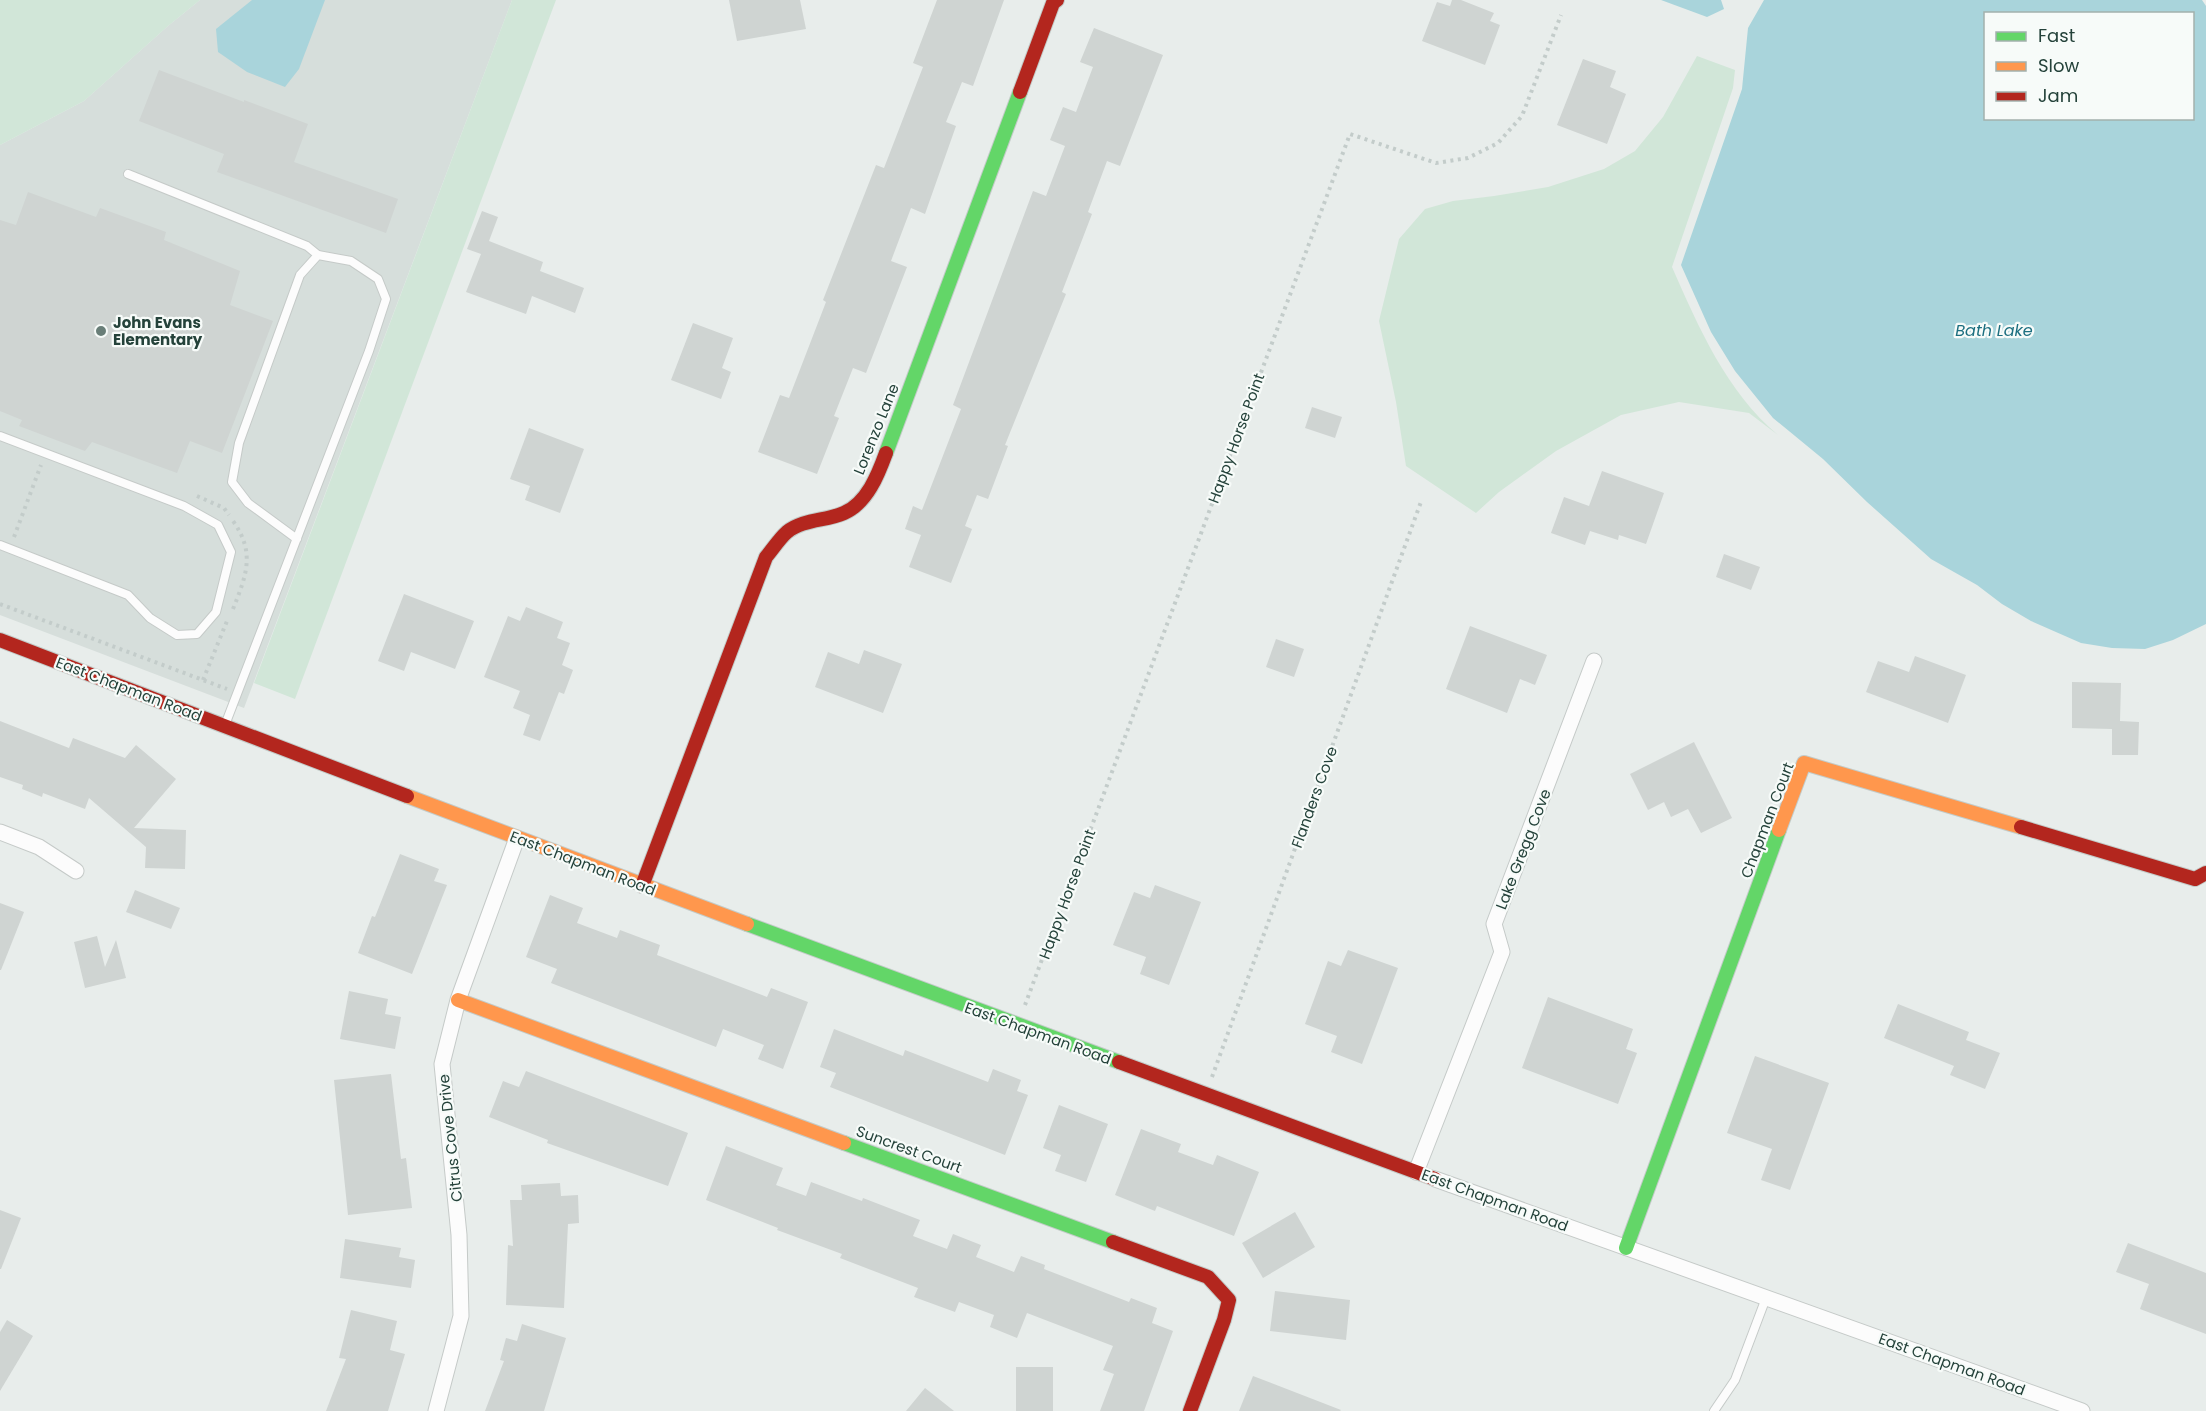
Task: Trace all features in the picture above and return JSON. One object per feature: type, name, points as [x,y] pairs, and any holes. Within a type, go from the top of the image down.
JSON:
[{"type":"street","name":"Lorenzo Lane","points":[[642,886],[766,557],[788,531],[814,520],[846,513],[863,498],[878,475],[1053,3],[1057,0]]},
{"type":"street","name":"East Chapman Road","points":[[0,640],[642,886],[1206,1095],[2082,1411]]},
{"type":"street","name":"Lake Gregg Cove","points":[[1416,1172],[1502,952],[1494,924],[1594,661]]},
{"type":"street","name":"Chapman Court","points":[[1626,1248],[1804,763],[2195,879],[2206,873]]},
{"type":"street","points":[[0,832],[39,847],[76,871]]},
{"type":"street","name":"Citrus Cove Drive","points":[[436,1411],[461,1316],[459,1235],[442,1064],[458,1000],[517,838]]},
{"type":"street","name":"Suncrest Court","points":[[458,1000],[1208,1277],[1229,1300],[1224,1320],[1190,1411]]},
{"type":"lane","points":[[128,174],[307,246],[318,255],[351,261],[378,279],[386,299],[369,351],[224,726]]},
{"type":"lane","points":[[297,539],[248,503],[232,482],[239,443],[300,275],[318,255]]},
{"type":"lane","points":[[0,436],[184,506],[218,525],[231,552],[216,612],[197,633],[177,635],[150,618],[128,595],[0,545]]},
{"type":"lane","points":[[1714,1411],[1735,1380],[1766,1298]]},
{"type":"path","name":"Happy Horse Point","points":[[1018,1025],[1350,134],[1436,163],[1468,158],[1498,143],[1522,116],[1561,15]]},
{"type":"path","points":[[9,549],[45,453]]},
{"type":"path","points":[[193,494],[224,508],[241,531],[248,555],[246,576],[203,680]]},
{"type":"path","name":"Flanders Cove","points":[[1206,1095],[1422,499]]},
{"type":"path","points":[[0,604],[237,693]]},
{"type":"shaded area","points":[[200,0],[512,0],[244,708],[0,615],[0,145],[84,101]]},
{"type":"green space","points":[[0,0],[200,0],[84,101],[0,145]]},
{"type":"green space","points":[[512,0],[556,0],[295,699],[254,683]]},
{"type":"green space","points":[[1697,56],[1735,70],[1733,88],[1672,267],[1704,335],[1729,379],[1743,399],[1778,435],[1749,413],[1679,402],[1621,415],[1556,451],[1499,492],[1476,513],[1406,466],[1396,402],[1379,321],[1399,239],[1425,209],[1453,201],[1548,187],[1604,169],[1635,151],[1663,117]]},
{"type":"water","points":[[252,0],[325,0],[299,69],[285,87],[247,72],[218,52],[216,29]]},
{"type":"water","points":[[1661,0],[1721,0],[1724,9],[1707,17]]},
{"type":"water","name":"Bath Lake","points":[[1764,0],[2202,0],[2206,6],[2206,624],[2173,640],[2145,649],[2112,648],[2081,643],[2031,621],[2002,604],[1977,585],[1931,559],[1823,459],[1773,418],[1735,371],[1711,332],[1681,265],[1742,89],[1748,28]]},
{"type":"building","points":[[729,0],[800,0],[806,29],[737,41]]},
{"type":"building","points":[[937,0],[1004,0],[973,86],[962,82],[946,122],[956,126],[925,214],[911,208],[891,261],[907,267],[866,373],[853,368],[834,416],[839,418],[817,474],[758,452],[780,395],[789,398],[826,302],[823,300],[876,165],[884,168],[923,67],[913,63]]},
{"type":"building","points":[[1452,0],[1461,0],[1494,13],[1490,21],[1500,25],[1485,65],[1422,41],[1437,2],[1450,6]]},
{"type":"building","points":[[1094,28],[1163,55],[1120,166],[1107,161],[1088,212],[1092,214],[1062,292],[1066,294],[1005,445],[1008,446],[988,499],[977,495],[965,526],[972,529],[951,583],[909,567],[921,535],[905,529],[913,506],[922,510],[961,409],[953,405],[1033,191],[1046,196],[1065,146],[1050,140],[1063,107],[1076,112],[1093,67],[1080,62]]},
{"type":"building","points":[[1583,59],[1616,71],[1610,87],[1626,94],[1607,144],[1557,125]]},
{"type":"building","points":[[159,70],[308,124],[294,162],[398,199],[386,233],[217,172],[224,154],[139,121]]},
{"type":"building","points":[[28,192],[96,217],[100,208],[166,232],[164,240],[240,271],[230,305],[273,321],[222,453],[190,441],[177,473],[92,442],[85,451],[19,426],[22,420],[0,411],[0,220],[16,225]]},
{"type":"building","points":[[482,211],[498,217],[489,241],[543,262],[540,271],[584,288],[575,313],[532,296],[526,314],[466,292],[481,254],[467,249]]},
{"type":"building","points":[[693,323],[733,338],[722,368],[731,372],[721,399],[671,380]]},
{"type":"building","points":[[1312,407],[1342,417],[1335,438],[1305,428]]},
{"type":"building","points":[[529,428],[584,449],[560,513],[525,500],[530,486],[510,479]]},
{"type":"building","points":[[1602,471],[1664,493],[1646,544],[1619,535],[1618,540],[1590,531],[1585,545],[1551,533],[1564,497],[1589,506]]},
{"type":"building","points":[[1724,554],[1760,567],[1751,590],[1716,577]]},
{"type":"building","points":[[404,594],[474,621],[455,669],[411,652],[404,671],[378,661]]},
{"type":"building","points":[[526,607],[563,622],[557,638],[570,643],[562,665],[573,670],[564,694],[559,692],[540,741],[523,735],[530,715],[513,708],[520,691],[484,677],[508,616],[520,621]]},
{"type":"building","points":[[1470,626],[1547,655],[1535,685],[1520,679],[1507,713],[1446,689]]},
{"type":"building","points":[[1276,639],[1304,649],[1294,677],[1266,667]]},
{"type":"building","points":[[864,650],[902,664],[883,713],[815,687],[828,652],[859,664]]},
{"type":"building","points":[[1915,656],[1966,675],[1948,723],[1866,692],[1878,661],[1909,672]]},
{"type":"building","points":[[2072,682],[2121,683],[2120,721],[2139,722],[2138,755],[2112,755],[2112,729],[2072,728]]},
{"type":"building","points":[[0,721],[69,748],[73,738],[125,758],[136,745],[176,779],[134,828],[186,830],[185,869],[145,868],[146,847],[89,798],[85,809],[43,793],[42,797],[22,789],[23,785],[0,777]]},
{"type":"building","points":[[1694,742],[1732,818],[1701,833],[1688,809],[1671,817],[1664,802],[1648,810],[1630,774]]},
{"type":"building","points":[[400,854],[439,869],[434,881],[447,885],[412,974],[358,953]]},
{"type":"building","points":[[1155,885],[1201,902],[1169,985],[1140,974],[1146,957],[1113,945],[1134,892],[1150,898]]},
{"type":"building","points":[[135,890],[180,908],[171,929],[126,912]]},
{"type":"building","points":[[550,895],[583,908],[577,923],[617,938],[620,930],[660,945],[657,955],[767,997],[771,988],[808,1002],[783,1069],[758,1059],[764,1045],[723,1029],[716,1047],[551,983],[557,969],[526,957]]},
{"type":"building","points":[[0,903],[24,912],[1,970],[0,970]]},
{"type":"building","points":[[97,936],[105,967],[116,940],[126,978],[85,988],[74,942]]},
{"type":"building","points":[[1348,950],[1398,968],[1362,1064],[1331,1052],[1337,1036],[1305,1024],[1328,961],[1341,966]]},
{"type":"building","points":[[349,991],[388,999],[385,1014],[401,1017],[395,1049],[340,1039]]},
{"type":"building","points":[[1548,997],[1633,1029],[1626,1049],[1637,1053],[1618,1104],[1522,1068]]},
{"type":"building","points":[[1898,1004],[1969,1032],[1966,1040],[2000,1053],[1985,1089],[1950,1075],[1954,1066],[1884,1038]]},
{"type":"building","points":[[834,1029],[903,1056],[905,1050],[988,1082],[993,1069],[1021,1080],[1017,1091],[1028,1095],[1005,1155],[830,1087],[836,1073],[820,1067]]},
{"type":"building","points":[[1755,1056],[1829,1083],[1790,1190],[1761,1180],[1772,1149],[1727,1133]]},
{"type":"building","points":[[526,1071],[688,1133],[668,1186],[547,1143],[548,1140],[489,1117],[503,1081],[519,1087]]},
{"type":"building","points":[[391,1074],[401,1159],[406,1158],[412,1208],[348,1215],[334,1080]]},
{"type":"building","points":[[1059,1105],[1108,1124],[1086,1182],[1055,1171],[1061,1155],[1043,1148]]},
{"type":"building","points":[[1141,1129],[1181,1144],[1178,1152],[1213,1165],[1217,1155],[1259,1172],[1234,1236],[1157,1206],[1155,1211],[1115,1195]]},
{"type":"building","points":[[726,1146],[783,1168],[776,1185],[806,1196],[811,1182],[862,1201],[863,1198],[920,1220],[913,1236],[947,1249],[953,1234],[981,1245],[976,1257],[1014,1272],[1021,1256],[1045,1265],[1044,1269],[1129,1302],[1131,1298],[1157,1308],[1152,1323],[1173,1331],[1144,1411],[1100,1411],[1114,1374],[1103,1370],[1113,1346],[1027,1313],[1017,1338],[990,1327],[994,1315],[959,1302],[955,1312],[914,1297],[918,1288],[840,1258],[842,1254],[706,1200]]},
{"type":"building","points":[[560,1183],[561,1196],[578,1195],[579,1223],[568,1224],[564,1308],[506,1305],[508,1245],[513,1246],[510,1200],[522,1200],[521,1185]]},
{"type":"building","points":[[0,1210],[21,1218],[1,1269],[0,1269]]},
{"type":"building","points":[[1295,1212],[1315,1247],[1263,1278],[1242,1243]]},
{"type":"building","points":[[345,1239],[401,1248],[399,1257],[415,1260],[411,1288],[340,1278]]},
{"type":"building","points":[[2128,1243],[2206,1273],[2206,1334],[2140,1309],[2149,1284],[2116,1272]]},
{"type":"building","points":[[1275,1291],[1350,1300],[1346,1340],[1270,1331]]},
{"type":"building","points":[[351,1310],[397,1321],[390,1350],[405,1354],[388,1411],[326,1411],[346,1359],[339,1358]]},
{"type":"building","points":[[7,1320],[33,1336],[0,1391],[0,1332]]},
{"type":"building","points":[[522,1324],[566,1338],[544,1411],[485,1411],[504,1361],[500,1360],[506,1338],[517,1341]]},
{"type":"building","points":[[1016,1367],[1053,1367],[1053,1411],[1016,1411]]},
{"type":"building","points":[[1253,1376],[1341,1410],[1239,1411]]},
{"type":"building","points":[[925,1388],[954,1411],[906,1411]]},
{"type":"traffic: fast","points":[[886,453],[1020,92]]},
{"type":"traffic: fast","points":[[1626,1248],[1779,830]]},
{"type":"traffic: fast","points":[[747,924],[1119,1062]]},
{"type":"traffic: fast","points":[[844,1143],[1113,1242]]},
{"type":"traffic: slow","points":[[1779,830],[1804,763],[2021,827]]},
{"type":"traffic: slow","points":[[407,796],[747,924]]},
{"type":"traffic: slow","points":[[458,1000],[844,1143]]},
{"type":"traffic: jam","points":[[1020,92],[1053,3],[1057,0]]},
{"type":"traffic: jam","points":[[642,886],[766,557],[784,535],[793,528],[807,522],[844,513],[859,502],[875,479],[886,453]]},
{"type":"traffic: jam","points":[[0,640],[407,796]]},
{"type":"traffic: jam","points":[[2021,827],[2195,879],[2206,873]]},
{"type":"traffic: jam","points":[[1119,1062],[1435,1179]]},
{"type":"traffic: jam","points":[[1113,1242],[1208,1277],[1229,1300],[1224,1320],[1190,1411]]},
{"type":"place","name":"John Evans Elementary","points":[[101,331]]}]
